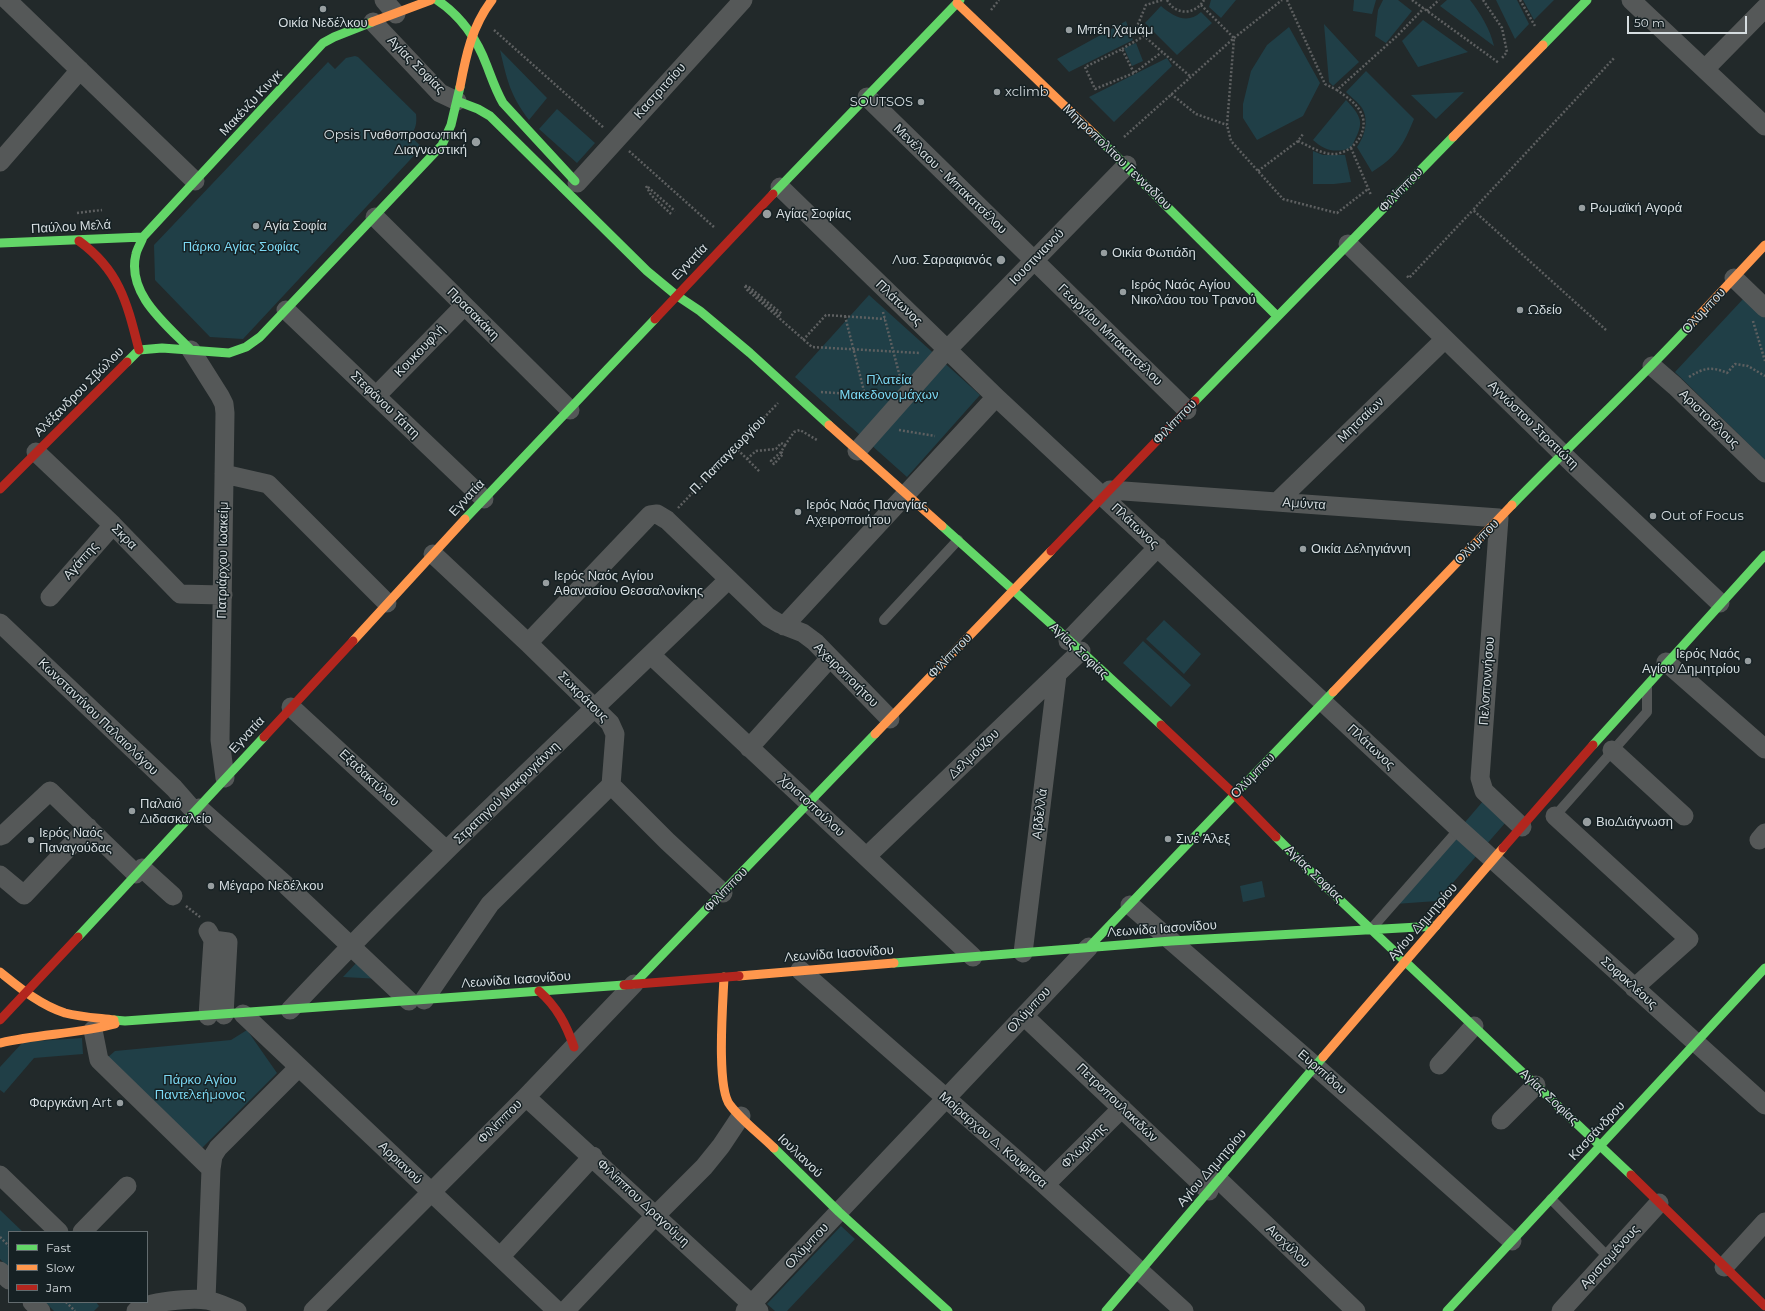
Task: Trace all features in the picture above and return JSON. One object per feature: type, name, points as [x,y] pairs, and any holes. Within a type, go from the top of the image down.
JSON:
[{"type":"main road","name":"Μακένζυ Κινγκ","points":[[143,237],[323,43],[334,37],[373,22],[390,7],[431,0]]},
{"type":"main road","points":[[437,0],[448,6],[459,16],[472,36],[482,53],[498,96],[503,103],[579,185]]},
{"type":"main road","name":"Αλέξανδρου Σβώλου","points":[[0,489],[139,350],[152,348],[224,353],[239,351],[253,342],[286,310],[376,217],[442,145],[451,127],[472,36],[480,17],[492,0]]},
{"type":"main road","name":"Φιλίππου","points":[[634,984],[1277,316],[1587,0]]},
{"type":"main road","name":"Εγνατία","points":[[0,1020],[197,810],[484,499],[570,410],[676,295],[682,283],[729,240],[957,1]]},
{"type":"main road","name":"Μητροπολίτου Γενναδίου","points":[[957,1],[1112,150],[1277,316]]},
{"type":"main road","name":"Αγίας Σοφίας","points":[[457,101],[478,109],[490,116],[609,235],[676,295],[700,311],[791,390],[857,451],[1014,590],[1235,795],[1321,882],[1601,1146],[1724,1267],[1761,1307]]},
{"type":"main road","points":[[143,237],[137,248],[135,260],[136,277],[139,290],[150,307],[191,350]]},
{"type":"main road","name":"Παύλου Μελά","points":[[0,243],[79,241],[143,237]]},
{"type":"main road","points":[[79,241],[98,254],[112,272],[127,305],[139,350]]},
{"type":"main road","name":"Ολύμπου","points":[[1089,948],[1499,518],[1652,366],[1765,245]]},
{"type":"main road","name":"Αγίου Δημητρίου","points":[[1106,1311],[1493,860],[1666,662],[1765,555]]},
{"type":"main road","name":"Λεωνίδα Ιασονίδου","points":[[125,1022],[634,984],[1171,941],[1436,926]]},
{"type":"main road","name":"Κασσάνδρου","points":[[1447,1311],[1765,968]]},
{"type":"main road","points":[[0,972],[25,992],[50,1007],[63,1012],[125,1022]]},
{"type":"main road","name":"Ιουλιανού","points":[[724,977],[722,1063],[725,1093],[729,1104],[838,1212],[948,1311]]},
{"type":"main road","points":[[539,991],[559,1010],[568,1029],[574,1048]]},
{"type":"main road","points":[[0,1042],[21,1037],[93,1030],[125,1022]]},
{"type":"street","points":[[6,0],[195,181]]},
{"type":"street","name":"Καστριτσίου","points":[[579,185],[616,139],[744,0]]},
{"type":"street","points":[[1631,0],[1765,126]]},
{"type":"street","points":[[1705,69],[1765,8]]},
{"type":"street","name":"Αγίας Σοφίας","points":[[373,22],[440,92],[457,101]]},
{"type":"street","points":[[0,162],[80,70]]},
{"type":"street","name":"Μενέλαου - Μπακατσέλου","points":[[867,97],[1034,260]]},
{"type":"street","name":"Ιουστινιανού","points":[[857,451],[944,352],[1127,165]]},
{"type":"street","name":"Πλάτωνος","points":[[780,187],[944,352],[1107,493],[1158,547],[1493,860]]},
{"type":"street","name":"Πρασακάκη","points":[[376,217],[570,410]]},
{"type":"street","name":"Αγνώστου Στρατιώτη","points":[[1348,244],[1562,454],[1720,604]]},
{"type":"street","name":"Γεωργίου Μπακατσέλου","points":[[1034,260],[1187,410]]},
{"type":"street","points":[[1734,278],[1759,313]]},
{"type":"street","name":"Κουκουφλή","points":[[376,396],[464,306]]},
{"type":"street","name":"Στεφάνου Τάττη","points":[[286,310],[484,499]]},
{"type":"street","name":"Μητσαίων","points":[[1277,502],[1445,338]]},
{"type":"street","name":"Πατριάρχου Ιωακείμ","points":[[191,350],[224,404],[223,595],[220,740],[225,778]]},
{"type":"street","name":"Αριστοτέλους","points":[[1652,366],[1675,386],[1765,473]]},
{"type":"street","points":[[784,626],[996,396]]},
{"type":"street","name":"Σκρα","points":[[36,452],[113,525],[180,594],[223,595]]},
{"type":"street","points":[[224,474],[268,484],[388,603]]},
{"type":"street","name":"Αμύντα","points":[[1107,493],[1277,502],[1499,518]]},
{"type":"street","points":[[528,642],[650,515],[660,517]]},
{"type":"street","name":"Αχειροποιήτου","points":[[660,517],[768,617],[784,626],[806,635],[890,719]]},
{"type":"street","name":"Πελοποννήσου","points":[[1499,518],[1480,778],[1484,791],[1527,822]]},
{"type":"street","name":"Αγάπης","points":[[50,597],[113,525]]},
{"type":"street","name":"Δελμούζου","points":[[866,856],[1057,675],[1074,646],[1158,547]]},
{"type":"street","name":"Σωκράτους","points":[[433,554],[528,642],[610,723],[615,734],[611,785]]},
{"type":"street","name":"Στρατηγού Μακρυγιάννη","points":[[290,1010],[351,945],[446,850],[728,580]]},
{"type":"street","name":"Κωνσταντίνου Παλαιολόγου","points":[[0,623],[197,810],[416,1000]]},
{"type":"street","name":"Χριστοπούλου","points":[[651,655],[749,748],[810,802],[973,957]]},
{"type":"street","points":[[749,748],[830,658]]},
{"type":"street","points":[[1666,662],[1765,749]]},
{"type":"street","name":"Αβδελλά","points":[[1023,953],[1030,854],[1057,675]]},
{"type":"street","name":"Εξαδακτύλου","points":[[291,707],[446,850]]},
{"type":"street","points":[[1612,750],[1684,816]]},
{"type":"street","points":[[416,1000],[490,904],[611,785],[667,841],[723,893]]},
{"type":"street","points":[[0,836],[3,835],[50,791],[88,827],[139,871],[173,896]]},
{"type":"street","points":[[1555,816],[1689,939],[1634,988]]},
{"type":"street","points":[[0,875],[24,895],[88,827]]},
{"type":"street","name":"Σοφοκλέους","points":[[1493,860],[1765,1105]]},
{"type":"street","name":"Ευριπίδου","points":[[1130,905],[1315,1066],[1512,1241]]},
{"type":"street","points":[[210,935],[228,942],[216,1015]]},
{"type":"street","name":"Ολύμπου","points":[[752,1309],[838,1212],[1089,948]]},
{"type":"street","name":"Μοίραρχου Δ. Κουφίτσα","points":[[800,970],[1141,1270],[1184,1311]]},
{"type":"street","name":"Φιλίππου","points":[[313,1311],[574,1048],[634,984]]},
{"type":"street","name":"Αρριανού","points":[[243,1014],[557,1311]]},
{"type":"street","name":"Πετροπουλακιδών","points":[[1024,1016],[1122,1108],[1214,1186]]},
{"type":"street","points":[[1439,1065],[1474,1026]]},
{"type":"street","points":[[93,1030],[99,1060],[211,1169]]},
{"type":"street","points":[[206,1300],[211,1169],[213,1156],[218,1148],[299,1067]]},
{"type":"street","points":[[1501,1120],[1536,1085]]},
{"type":"street","name":"Φιλίππου Δραγούμη","points":[[526,1096],[656,1215],[752,1309]]},
{"type":"street","name":"Φλωρίνης","points":[[1045,1185],[1122,1108]]},
{"type":"street","points":[[565,1311],[704,1167],[721,1146],[741,1116]]},
{"type":"street","points":[[500,1257],[592,1156]]},
{"type":"street","points":[[0,1175],[58,1231]]},
{"type":"street","points":[[83,1231],[127,1186]]},
{"type":"street","name":"Αισχύλου","points":[[1214,1186],[1356,1311]]},
{"type":"street","name":"Αριστομένους","points":[[1561,1311],[1659,1203]]},
{"type":"street","points":[[1724,1267],[1765,1222]]},
{"type":"street","points":[[0,1271],[8,1279]]},
{"type":"street","points":[[134,1308],[174,1301],[206,1300],[237,1311]]},
{"type":"street","points":[[33,1303],[41,1311]]},
{"type":"lane","points":[[884,620],[958,540]]},
{"type":"lane","points":[[1527,822],[1555,816],[1647,712],[1647,684]]},
{"type":"lane","points":[[1372,930],[1459,829]]},
{"type":"lane","points":[[1551,1199],[1609,1258]]},
{"type":"path","points":[[1162,0],[1146,5],[1136,29],[1191,77]]},
{"type":"path","points":[[1167,0],[1174,8],[1185,12],[1191,12],[1201,5],[1204,0]]},
{"type":"path","points":[[1112,150],[1131,130],[1234,38],[1282,0]]},
{"type":"path","points":[[1287,0],[1326,84],[1350,99],[1361,111],[1363,124],[1362,132],[1356,144],[1344,152],[1334,154],[1320,151],[1298,141]]},
{"type":"path","points":[[1412,0],[1513,75]]},
{"type":"path","points":[[1427,11],[1439,0]]},
{"type":"path","points":[[1483,0],[1502,28],[1506,52],[1498,63]]},
{"type":"path","points":[[1520,0],[1532,23],[1547,40]]},
{"type":"path","points":[[1201,5],[1234,38],[1230,106],[1227,125],[1231,140],[1283,199],[1337,213],[1368,189]]},
{"type":"path","points":[[1337,90],[1398,36],[1424,8]]},
{"type":"path","points":[[480,17],[729,240]]},
{"type":"path","points":[[1144,36],[1122,49],[1085,66],[1095,89],[1134,73],[1162,52]]},
{"type":"path","points":[[1122,49],[1134,73]]},
{"type":"path","points":[[1404,272],[1409,278],[1615,57]]},
{"type":"path","points":[[1172,94],[1196,114],[1227,125]]},
{"type":"path","points":[[1258,171],[1298,141],[1303,134]]},
{"type":"path","points":[[1350,148],[1379,213]]},
{"type":"path","points":[[671,214],[651,195],[646,186],[675,211]]},
{"type":"path","points":[[78,213],[102,210]]},
{"type":"path","points":[[1473,210],[1606,330]]},
{"type":"path","points":[[818,391],[904,397],[877,283]]},
{"type":"path","points":[[781,315],[745,286],[746,289],[812,348],[894,352],[944,352]]},
{"type":"path","points":[[1759,313],[1765,361]]},
{"type":"path","points":[[804,340],[826,315],[885,320]]},
{"type":"path","points":[[845,316],[865,395]]},
{"type":"path","points":[[1675,386],[1701,370],[1718,369],[1728,373],[1735,364],[1748,366],[1765,376]]},
{"type":"path","name":"Π. Παπαγεωργίου","points":[[660,517],[735,447],[791,390]]},
{"type":"path","points":[[878,428],[956,440]]},
{"type":"path","points":[[781,452],[783,454],[774,464],[771,461],[781,452],[794,432],[800,430],[817,440],[820,437]]},
{"type":"path","points":[[747,459],[756,451],[776,449],[781,443],[785,445]]},
{"type":"path","points":[[735,447],[760,472]]},
{"type":"path","points":[[173,896],[202,918],[210,935]]},
{"type":"path","points":[[0,1237],[8,1245]]},
{"type":"path","points":[[67,1303],[75,1311]]},
{"type":"green space","points":[[1211,0],[1236,0],[1221,18],[1209,7]]},
{"type":"green space","points":[[1354,0],[1376,0],[1372,14],[1353,11]]},
{"type":"green space","points":[[1383,0],[1398,0],[1412,11],[1386,43],[1375,36],[1378,10]]},
{"type":"green space","points":[[1447,0],[1470,0],[1485,22],[1494,46],[1440,6]]},
{"type":"green space","points":[[1496,0],[1517,0],[1529,24],[1515,39]]},
{"type":"green space","points":[[1523,0],[1554,0],[1534,20]]},
{"type":"green space","points":[[1161,6],[1180,18],[1191,18],[1201,12],[1212,23],[1177,55],[1145,23]]},
{"type":"green space","points":[[1423,20],[1468,52],[1418,67],[1402,41]]},
{"type":"green space","points":[[1126,21],[1133,40],[1069,72],[1057,59]]},
{"type":"green space","points":[[1324,24],[1359,62],[1333,86],[1329,82]]},
{"type":"green space","points":[[1289,27],[1320,83],[1303,116],[1257,140],[1243,118],[1243,104],[1251,71],[1267,45]]},
{"type":"green space","points":[[1136,43],[1143,61],[1132,66],[1124,48]]},
{"type":"green space","points":[[500,50],[547,98],[529,120],[513,95]]},
{"type":"green space","name":"Πάρκο Αγίας Σοφίας","points":[[355,56],[358,57],[416,114],[416,126],[410,136],[422,147],[243,339],[210,337],[155,280],[154,245],[328,62],[335,69],[346,58]]},
{"type":"green space","points":[[1167,58],[1172,66],[1114,122],[1089,97]]},
{"type":"green space","points":[[1366,71],[1414,119],[1398,150],[1388,161],[1372,172],[1357,147],[1364,133],[1366,123],[1364,113],[1359,104],[1346,92]]},
{"type":"green space","points":[[1464,92],[1436,119],[1411,95]]},
{"type":"green space","points":[[1346,100],[1359,118],[1360,128],[1358,133],[1351,148],[1335,151],[1326,149],[1313,140]]},
{"type":"green space","points":[[557,109],[595,143],[577,163],[539,129]]},
{"type":"green space","points":[[1313,151],[1323,155],[1345,155],[1351,182],[1313,184]]},
{"type":"green space","name":"Πλατεία Μακεδονομάχων","points":[[869,295],[980,395],[907,477],[795,377]]},
{"type":"green space","points":[[1744,298],[1765,318],[1765,460],[1675,372]]},
{"type":"green space","points":[[1164,620],[1201,654],[1184,674],[1146,639]]},
{"type":"green space","points":[[1143,641],[1191,685],[1171,707],[1123,663]]},
{"type":"green space","points":[[1484,800],[1506,822],[1437,901],[1395,904]]},
{"type":"green space","points":[[1262,881],[1265,897],[1243,902],[1240,886]]},
{"type":"green space","points":[[360,959],[381,979],[343,977]]},
{"type":"green space","name":"Πάρκο Αγίου Παντελεήμονος","points":[[247,1030],[277,1073],[201,1149],[107,1058],[115,1051],[231,1040]]},
{"type":"green space","points":[[82,1038],[83,1054],[34,1058],[4,1093],[0,1090],[0,1067],[23,1042]]},
{"type":"green space","points":[[0,1210],[22,1231],[8,1231],[8,1267],[0,1259]]},
{"type":"green space","points":[[841,1226],[855,1239],[787,1311],[775,1311],[767,1304]]},
{"type":"green space","points":[[46,1303],[97,1303],[99,1306],[94,1311],[54,1311]]},
{"type":"traffic: fast","points":[[437,0],[454,13],[473,37],[483,56],[503,103],[575,181]]},
{"type":"traffic: fast","points":[[773,194],[960,0]]},
{"type":"traffic: fast","points":[[1543,45],[1587,0]]},
{"type":"traffic: fast","points":[[191,350],[151,308],[137,282],[135,269],[136,254],[143,237],[323,43],[372,22]]},
{"type":"traffic: fast","points":[[127,362],[139,350],[162,348],[229,353],[246,347],[260,337],[442,145],[451,125],[460,87]]},
{"type":"traffic: fast","points":[[457,101],[478,109],[490,116],[647,271],[676,295],[700,311],[750,353],[829,425]]},
{"type":"traffic: fast","points":[[1095,135],[1277,316]]},
{"type":"traffic: fast","points":[[1195,401],[1453,137]]},
{"type":"traffic: fast","points":[[0,243],[143,237]]},
{"type":"traffic: fast","points":[[465,519],[655,319]]},
{"type":"traffic: fast","points":[[1512,505],[1693,322]]},
{"type":"traffic: fast","points":[[942,526],[1161,725]]},
{"type":"traffic: fast","points":[[1593,745],[1765,555]]},
{"type":"traffic: fast","points":[[1089,947],[1333,692]]},
{"type":"traffic: fast","points":[[634,984],[875,734]]},
{"type":"traffic: fast","points":[[78,937],[264,737]]},
{"type":"traffic: fast","points":[[1276,837],[1321,882],[1631,1175]]},
{"type":"traffic: fast","points":[[894,963],[1171,941],[1436,926]]},
{"type":"traffic: fast","points":[[1447,1311],[1765,968]]},
{"type":"traffic: fast","points":[[114,1020],[125,1021],[624,985]]},
{"type":"traffic: fast","points":[[1106,1311],[1323,1057]]},
{"type":"traffic: fast","points":[[774,1148],[839,1212],[948,1311]]},
{"type":"traffic: slow","points":[[372,22],[431,0]]},
{"type":"traffic: slow","points":[[460,87],[467,52],[471,41],[479,20],[492,0]]},
{"type":"traffic: slow","points":[[957,3],[1095,135]]},
{"type":"traffic: slow","points":[[1453,137],[1543,45]]},
{"type":"traffic: slow","points":[[1693,322],[1765,245]]},
{"type":"traffic: slow","points":[[829,425],[942,526]]},
{"type":"traffic: slow","points":[[1333,692],[1512,505]]},
{"type":"traffic: slow","points":[[353,641],[465,519]]},
{"type":"traffic: slow","points":[[875,734],[1051,551]]},
{"type":"traffic: slow","points":[[1323,1057],[1503,848]]},
{"type":"traffic: slow","points":[[739,976],[894,963]]},
{"type":"traffic: slow","points":[[0,972],[31,996],[56,1010],[77,1016],[114,1020]]},
{"type":"traffic: slow","points":[[724,977],[721,1044],[723,1081],[726,1096],[730,1105],[735,1111],[774,1148]]},
{"type":"traffic: slow","points":[[0,1043],[115,1024]]},
{"type":"traffic: jam","points":[[655,319],[773,194]]},
{"type":"traffic: jam","points":[[79,241],[93,252],[113,276],[126,303],[139,350]]},
{"type":"traffic: jam","points":[[0,489],[127,362]]},
{"type":"traffic: jam","points":[[1051,551],[1195,401]]},
{"type":"traffic: jam","points":[[264,737],[353,641]]},
{"type":"traffic: jam","points":[[1161,725],[1235,795],[1276,837]]},
{"type":"traffic: jam","points":[[1503,848],[1593,745]]},
{"type":"traffic: jam","points":[[0,1020],[78,937]]},
{"type":"traffic: jam","points":[[624,985],[739,976]]},
{"type":"traffic: jam","points":[[539,991],[551,1003],[560,1016],[574,1047]]},
{"type":"traffic: jam","points":[[1631,1175],[1765,1306]]},
{"type":"place","name":"Οικία Νεδέλκου","points":[[323,9]]},
{"type":"place","name":"Μπέη Χαμάμ","points":[[1069,30]]},
{"type":"place","name":"xclimb","points":[[997,92]]},
{"type":"place","name":"SOUTSOS","points":[[921,102]]},
{"type":"place","name":"Opsis Γναθοπροσωπική Διαγνωστική","points":[[476,142]]},
{"type":"place","name":"Ρωμαϊκή Αγορά","points":[[1582,208]]},
{"type":"place","name":"Αγίας Σοφίας","points":[[767,214]]},
{"type":"place","name":"Αγία Σοφία","points":[[256,226]]},
{"type":"place","name":"Οικία Φωτιάδη","points":[[1104,253]]},
{"type":"place","name":"Λυσ. Σαραφιανός","points":[[1001,260]]},
{"type":"place","name":"Ιερός Ναός Αγίου Νικολάου του Τρανού","points":[[1123,292]]},
{"type":"place","name":"Ωδείο","points":[[1520,310]]},
{"type":"place","name":"Ιερός Ναός Παναγίας Αχειροποιήτου","points":[[798,512]]},
{"type":"place","name":"Out of Focus","points":[[1653,516]]},
{"type":"place","name":"Οικία Δεληγιάννη","points":[[1303,549]]},
{"type":"place","name":"Ιερός Ναός Αγίου Αθανασίου Θεσσαλονίκης","points":[[546,583]]},
{"type":"place","name":"Ιερός Ναός Αγίου Δημητρίου","points":[[1748,661]]},
{"type":"place","name":"Παλαιό Διδασκαλείο","points":[[132,811]]},
{"type":"place","name":"ΒιοΔιάγνωση","points":[[1587,822]]},
{"type":"place","name":"Σινέ Άλεξ","points":[[1168,839]]},
{"type":"place","name":"Ιερός Ναός Παναγούδας","points":[[31,840]]},
{"type":"place","name":"Μέγαρο Νεδέλκου","points":[[211,886]]},
{"type":"place","name":"Φαργκάνη Art","points":[[120,1103]]}]
